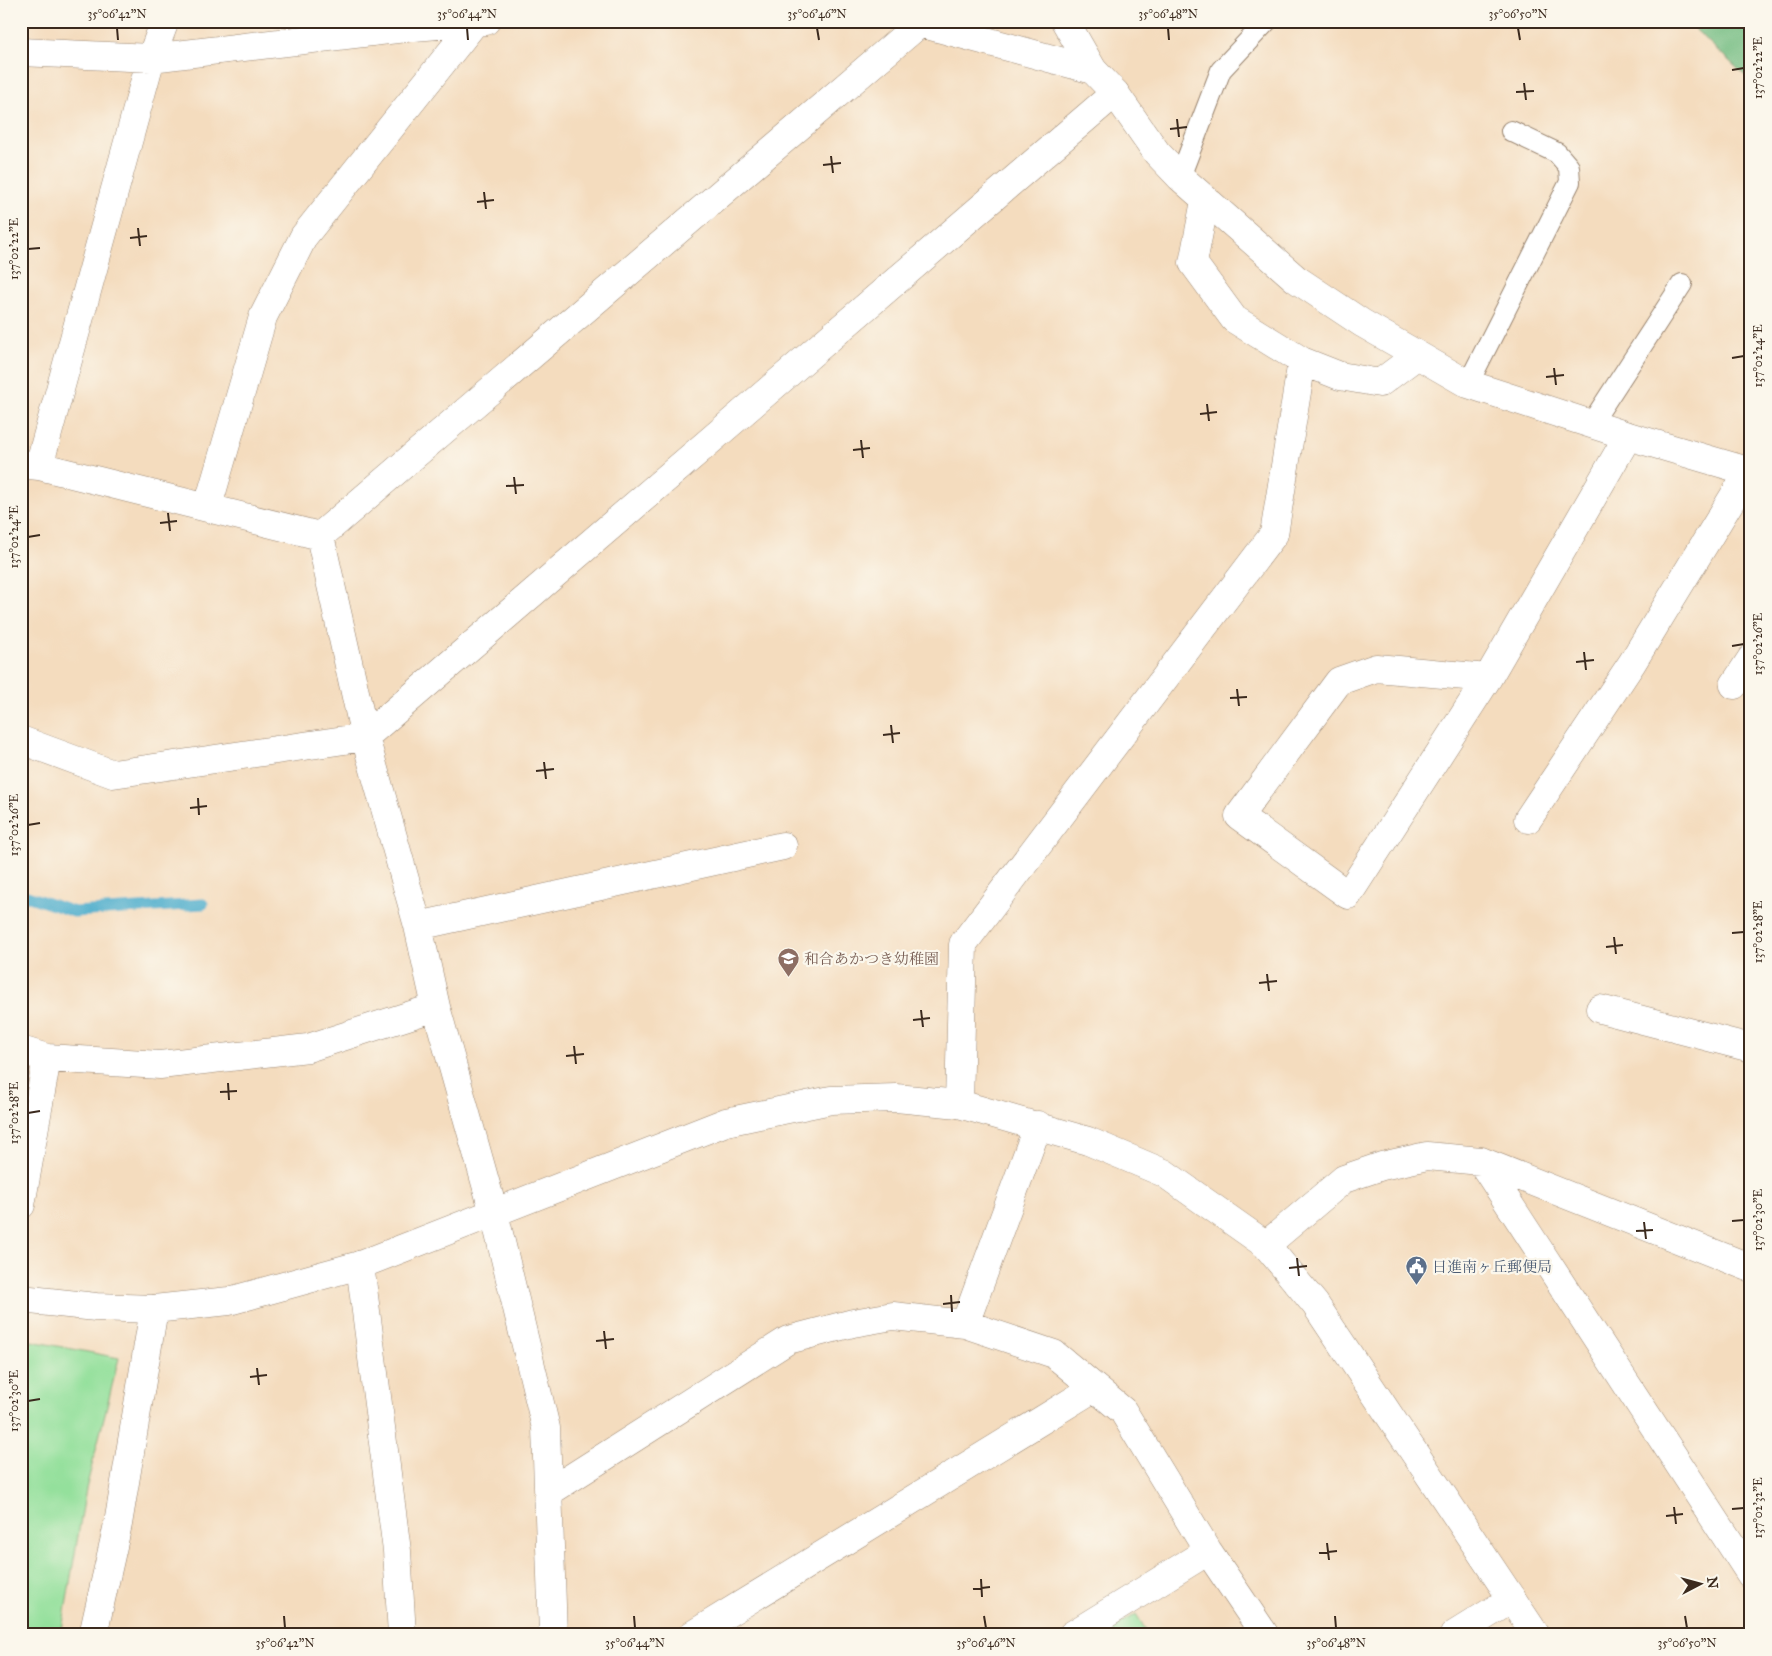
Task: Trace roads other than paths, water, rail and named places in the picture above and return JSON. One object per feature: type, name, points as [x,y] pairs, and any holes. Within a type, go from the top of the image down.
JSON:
[{"type":"street","points":[[166,21],[151,58],[30,465],[208,506],[320,536]]},
{"type":"street","points":[[1065,21],[1093,70],[1115,93],[1157,153],[1205,201],[1296,279],[1416,356],[1468,384],[1628,436],[1750,472],[1632,663],[1528,819]]},
{"type":"street","points":[[21,52],[151,58],[414,27],[481,22]]},
{"type":"street","points":[[208,506],[263,317],[304,236],[481,22]]},
{"type":"street","points":[[320,536],[916,23],[1093,70]]},
{"type":"street","points":[[21,740],[113,774],[365,737],[1115,93]]},
{"type":"street","points":[[1205,201],[1193,263],[1234,319],[1302,361],[1340,376],[1380,383],[1416,356]]},
{"type":"street","points":[[958,1104],[963,944],[1274,534],[1302,361]]},
{"type":"street","points":[[1488,678],[1376,668],[1339,681],[1239,816],[1348,896],[1488,678],[1628,436]]},
{"type":"street","points":[[320,536],[365,737],[418,926],[436,1007],[494,1213],[546,1428],[553,1635]]},
{"type":"street","points":[[1734,685],[1751,659]]},
{"type":"street","points":[[418,926],[783,846]]},
{"type":"street","points":[[21,1050],[47,1058],[160,1065],[308,1048],[436,1007]]},
{"type":"street","points":[[1600,1009],[1751,1048]]},
{"type":"street","points":[[21,1205],[47,1058]]},
{"type":"street","points":[[21,1299],[96,1308],[154,1309],[229,1301],[360,1265],[726,1122],[831,1100],[896,1098],[958,1104],[1088,1140],[1164,1174],[1266,1245],[1315,1304],[1536,1635]]},
{"type":"street","points":[[965,1324],[1038,1125]]},
{"type":"street","points":[[1266,1245],[1344,1180],[1382,1166],[1428,1156],[1481,1161],[1751,1268]]},
{"type":"street","points":[[1481,1161],[1751,1575]]},
{"type":"street","points":[[360,1265],[398,1551],[402,1635]]},
{"type":"street","points":[[93,1635],[118,1524],[154,1309]]},
{"type":"street","points":[[549,1492],[788,1340],[853,1323],[893,1316],[965,1324],[1054,1354],[1123,1412],[1208,1551],[1265,1635]]},
{"type":"street","points":[[692,1635],[1094,1388]]},
{"type":"street","points":[[1072,1635],[1208,1551]]},
{"type":"street","points":[[1454,1635],[1512,1599]]},
{"type":"lane","points":[[1180,177],[1221,70],[1267,21]]},
{"type":"lane","points":[[1468,384],[1570,182],[1569,167],[1557,153],[1511,130]]},
{"type":"lane","points":[[1591,424],[1682,284]]},
{"type":"waterway","points":[[21,894],[74,912],[203,904]]},
{"type":"place","name":"和合あかつき幼稚園","points":[[788,978]]},
{"type":"place","name":"日進南ヶ丘郵便局","points":[[1416,1286]]}]
